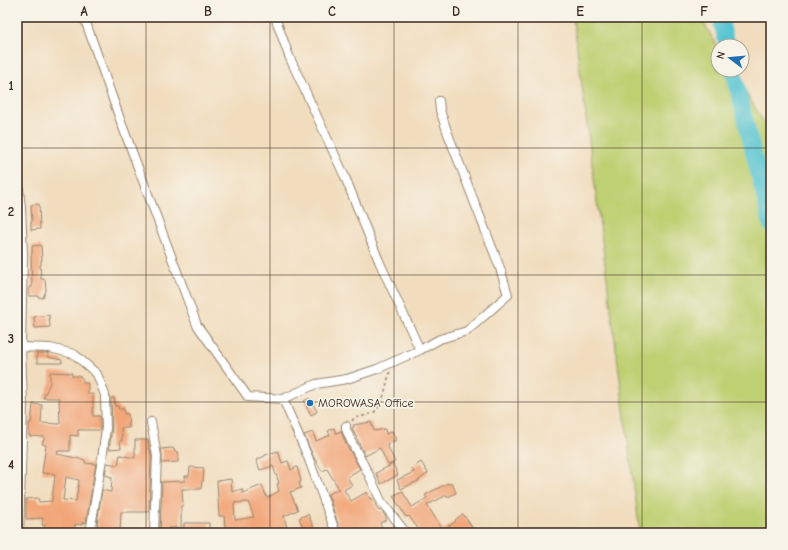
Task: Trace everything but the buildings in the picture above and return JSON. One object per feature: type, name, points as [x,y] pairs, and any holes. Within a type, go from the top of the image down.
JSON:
[{"type":"street","points":[[84,17],[121,122],[197,325],[248,397],[283,399],[316,384],[347,379],[377,369],[420,350],[440,339],[467,331],[508,295],[500,268],[440,110],[439,101]]},
{"type":"street","points":[[274,17],[289,56],[345,177],[379,261],[420,350]]},
{"type":"street","points":[[17,171],[21,208],[23,255],[21,347],[23,406],[19,533]]},
{"type":"street","points":[[21,347],[50,348],[74,354],[97,374],[105,395],[106,428],[90,533]]},
{"type":"street","points":[[283,399],[308,457],[336,533]]},
{"type":"street","points":[[151,422],[157,456],[154,533]]},
{"type":"street","points":[[346,426],[351,440],[381,501],[406,533]]},
{"type":"path","points":[[346,426],[354,418],[373,412],[379,406],[395,361]]},
{"type":"green space","points":[[573,17],[700,17],[713,38],[710,38],[710,78],[737,78],[771,134],[771,533],[640,533]]},
{"type":"waterway","points":[[720,17],[725,38]]},
{"type":"waterway","points":[[735,78],[771,225]]},
{"type":"place","name":"MOROWASA Office","points":[[310,403]]}]
